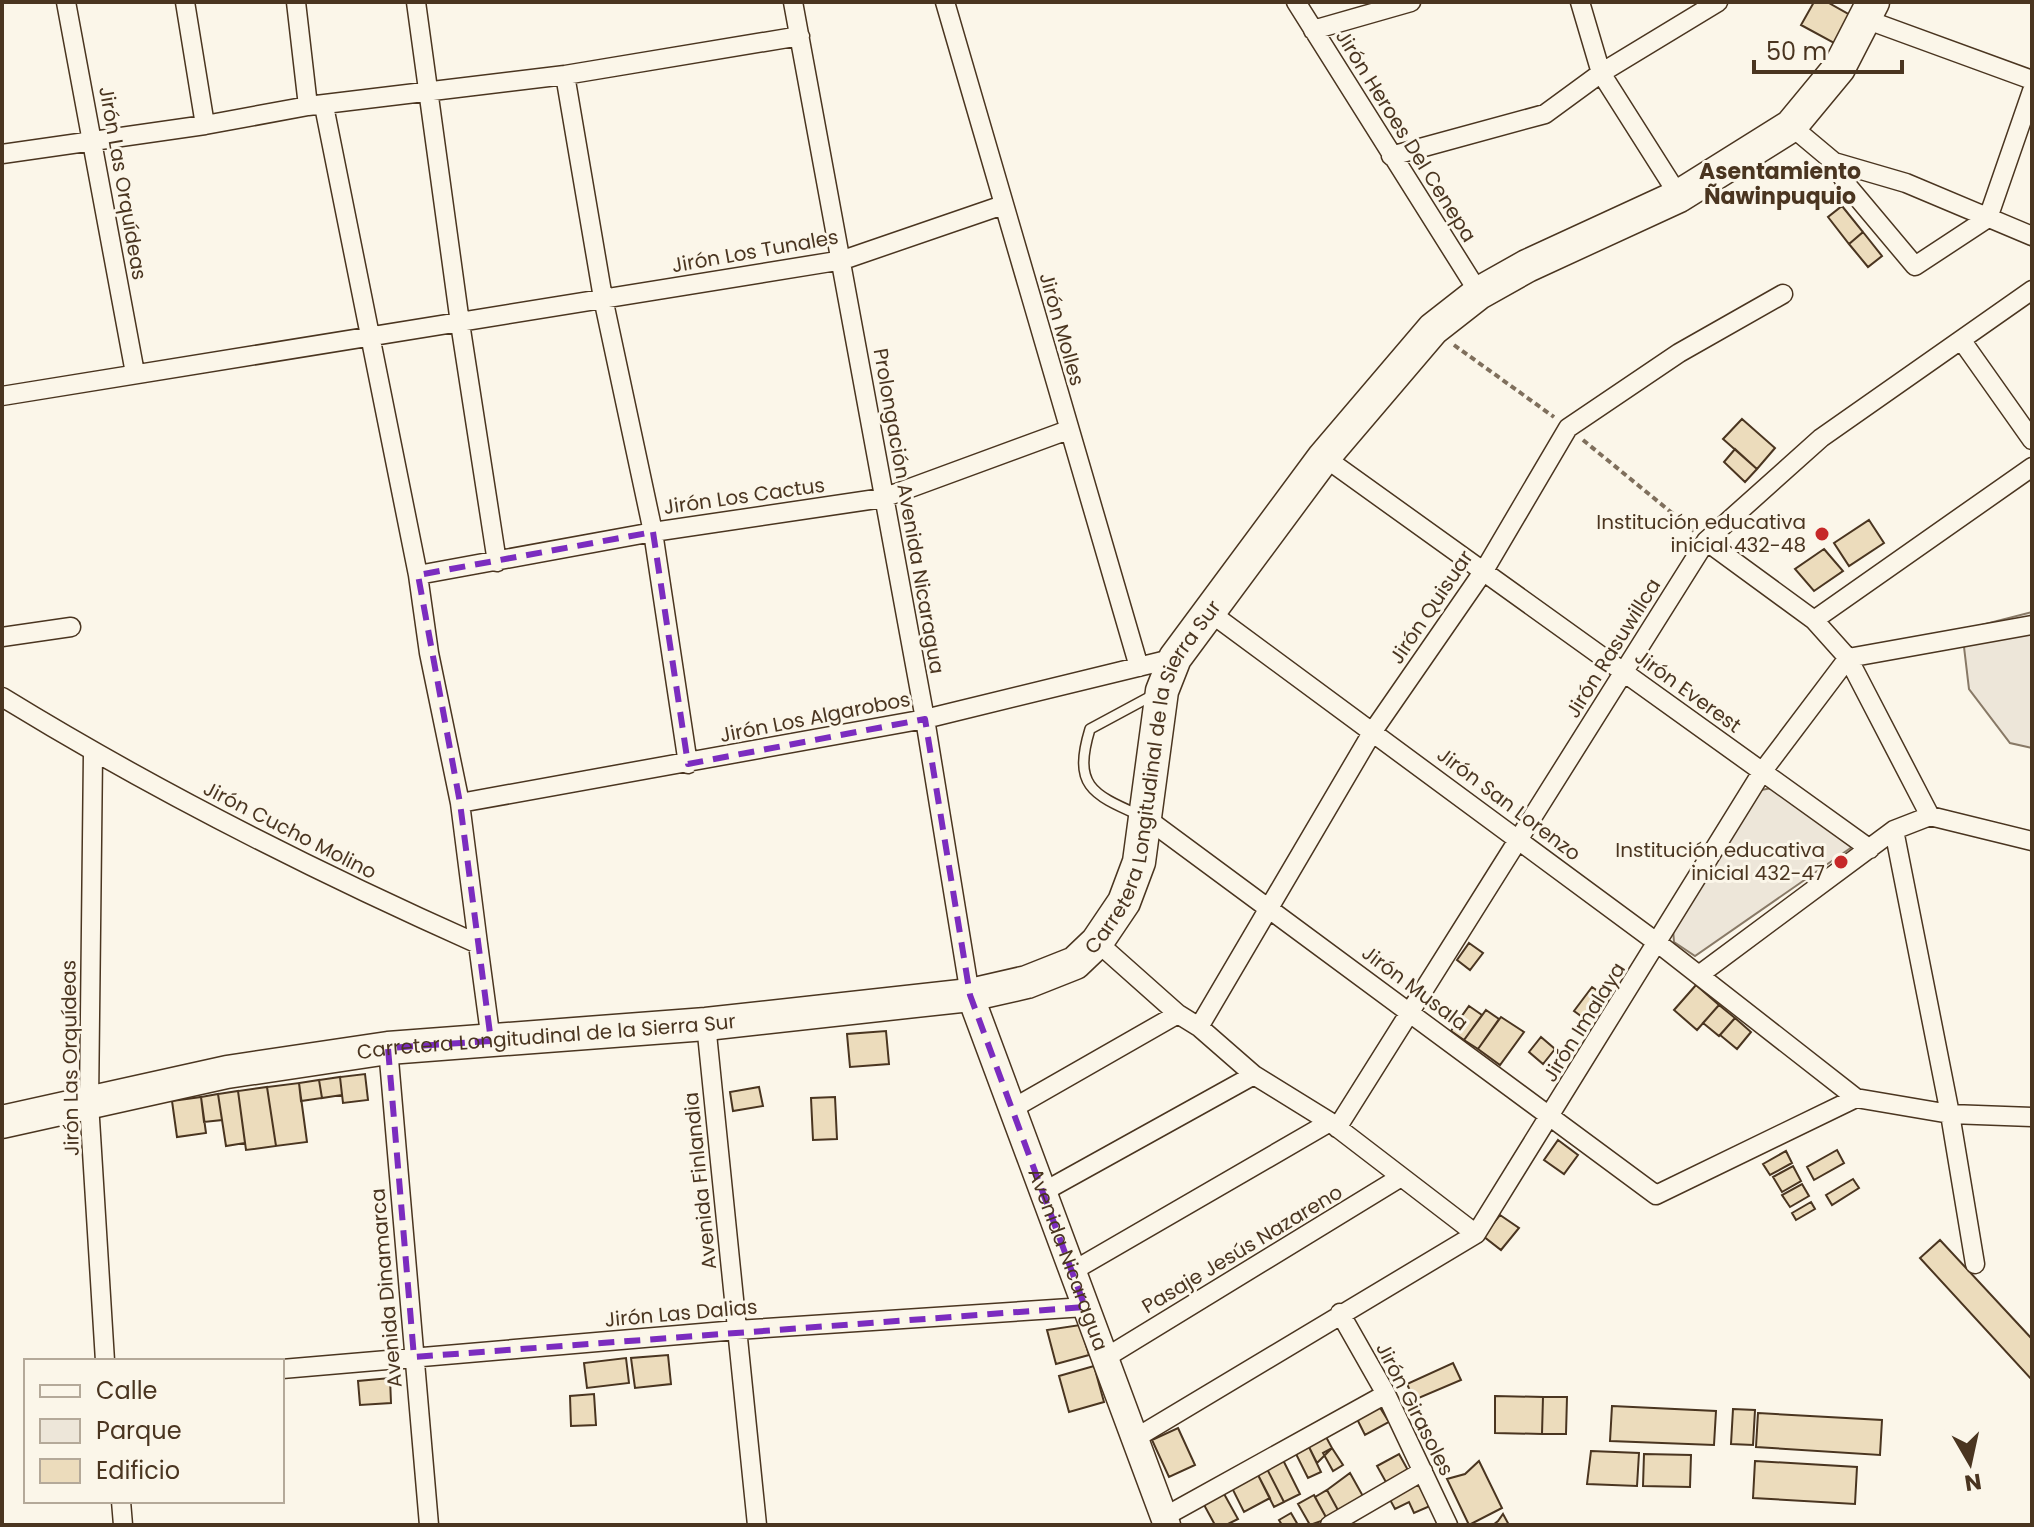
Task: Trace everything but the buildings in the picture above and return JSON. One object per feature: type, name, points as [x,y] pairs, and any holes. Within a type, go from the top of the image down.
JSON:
[{"type":"highway","name":"Carretera Longitudinal de la Sierra Sur","points":[[2,1122],[227,1072],[388,1048],[706,1024],[970,995],[1027,982],[1075,963],[1097,942],[1124,902],[1139,862],[1162,691],[1175,658],[1324,457],[1433,329],[1479,293],[1527,266],[1679,196],[1791,126],[1839,68],[1869,11]]},
{"type":"street","name":"Jirón Las Orquídeas","points":[[66,2],[135,373]]},
{"type":"street","points":[[185,2],[205,125]]},
{"type":"street","points":[[296,2],[316,106],[370,338],[418,575],[429,653],[460,803],[491,1041]]},
{"type":"street","points":[[416,2],[460,323],[497,562]]},
{"type":"street","name":"Prolongación Avenida Nicaragua","points":[[793,2],[843,260],[883,498],[925,719],[970,995]]},
{"type":"street","name":"Jirón Molles","points":[[945,2],[1139,667]]},
{"type":"street","name":"Jirón Heroes Del Cenepa","points":[[1296,2],[1479,293]]},
{"type":"street","points":[[1313,30],[1411,2]]},
{"type":"street","points":[[1580,2],[1601,73],[1679,196]]},
{"type":"street","points":[[1391,156],[1545,114],[1601,73],[1718,2]]},
{"type":"street","points":[[1869,11],[2032,80]]},
{"type":"street","points":[[2,154],[428,90],[565,75],[800,36]]},
{"type":"street","points":[[565,75],[603,298],[653,532],[688,764]]},
{"type":"street","points":[[1791,126],[1834,162],[1847,185],[1915,266],[1988,218],[2032,91]]},
{"type":"street","points":[[1834,162],[1906,183],[2032,236]]},
{"type":"street","name":"Jirón Los Tunales","points":[[2,396],[843,260],[1003,205]]},
{"type":"street","name":"Jirón Rasuwillca","points":[[1334,1125],[1410,1011],[1706,541],[1821,438],[2032,290]]},
{"type":"street","name":"Jirón Quisuar","points":[[1199,1027],[1373,731],[1485,569],[1568,428],[1679,353],[1783,294]]},
{"type":"street","points":[[1962,341],[2032,440]]},
{"type":"street","name":"Jirón Los Cactus","points":[[418,575],[653,532],[883,498],[1068,430]]},
{"type":"street","name":"Jirón Everest","points":[[1324,457],[1485,569],[1870,849]]},
{"type":"street","points":[[1814,620],[2032,467]]},
{"type":"street","points":[[1706,541],[1814,620],[1848,658],[1930,816]]},
{"type":"street","name":"Jirón San Lorenzo","points":[[1208,611],[1518,838],[1856,1098]]},
{"type":"street","points":[[2,637],[71,627]]},
{"type":"street","points":[[1848,658],[2029,627]]},
{"type":"street","name":"Jirón Los Algarobos","points":[[460,803],[925,719],[1175,658]]},
{"type":"street","name":"Jirón Imalaya","points":[[1134,1439],[1476,1234],[1659,944],[1762,772],[1848,658]]},
{"type":"street","name":"Jirón Cucho Molino","points":[[2,697],[93,754],[353,888],[478,944]]},
{"type":"street","name":"Jirón Las Orquídeas","points":[[93,754],[89,1103],[105,1359]]},
{"type":"street","points":[[1699,975],[1894,830],[1930,816],[2032,841]]},
{"type":"street","name":"Jirón Musala","points":[[1146,818],[1270,906],[1656,1195],[1856,1098]]},
{"type":"street","points":[[1894,830],[1950,1114],[1975,1264]]},
{"type":"street","points":[[1097,942],[1178,1014],[1199,1027],[1254,1075],[1334,1125],[1476,1234]]},
{"type":"street","name":"Avenida Nicaragua","points":[[970,995],[1165,1521]]},
{"type":"street","points":[[1012,1109],[1178,1014]]},
{"type":"street","name":"Avenida Finlandia","points":[[706,1024],[757,1525]]},
{"type":"street","name":"Avenida Dinamarca","points":[[388,1048],[429,1525]]},
{"type":"street","points":[[1043,1192],[1254,1075]]},
{"type":"street","points":[[1856,1098],[1950,1114],[2032,1117]]},
{"type":"street","points":[[1071,1272],[1334,1125]]},
{"type":"street","name":"Pasaje Jesús Nazareno","points":[[1105,1358],[1401,1177]]},
{"type":"street","name":"Jirón Las Dalias","points":[[284,1369],[737,1330],[1085,1307]]},
{"type":"street","name":"Jirón Girasoles","points":[[1340,1313],[1386,1394],[1448,1525]]},
{"type":"street","points":[[1165,1521],[1386,1394]]},
{"type":"street","points":[[1330,1525],[1423,1471]]},
{"type":"street","points":[[121,1503],[123,1525]]},
{"type":"lane","points":[[1146,818],[1098,797],[1086,784],[1082,754],[1090,729],[1162,691]]},
{"type":"highlighted area","points":[[653,532],[688,764],[925,719],[970,995],[1085,1307],[414,1357],[388,1048],[491,1041],[460,803],[418,575]]},
{"type":"green space","points":[[2032,612],[2032,748],[2010,743],[1969,689],[1962,630]]},
{"type":"green space","points":[[1772,788],[1852,847],[1695,956],[1674,942],[1673,929],[1761,790]]},
{"type":"place","name":"Institución educativa inicial 432-48","points":[[1822,534]]},
{"type":"place","name":"Institución educativa inicial 432-47","points":[[1841,862]]},
{"type":"district","name":"Asentamiento Ñawinpuquio","points":[[1780,184]]}]
